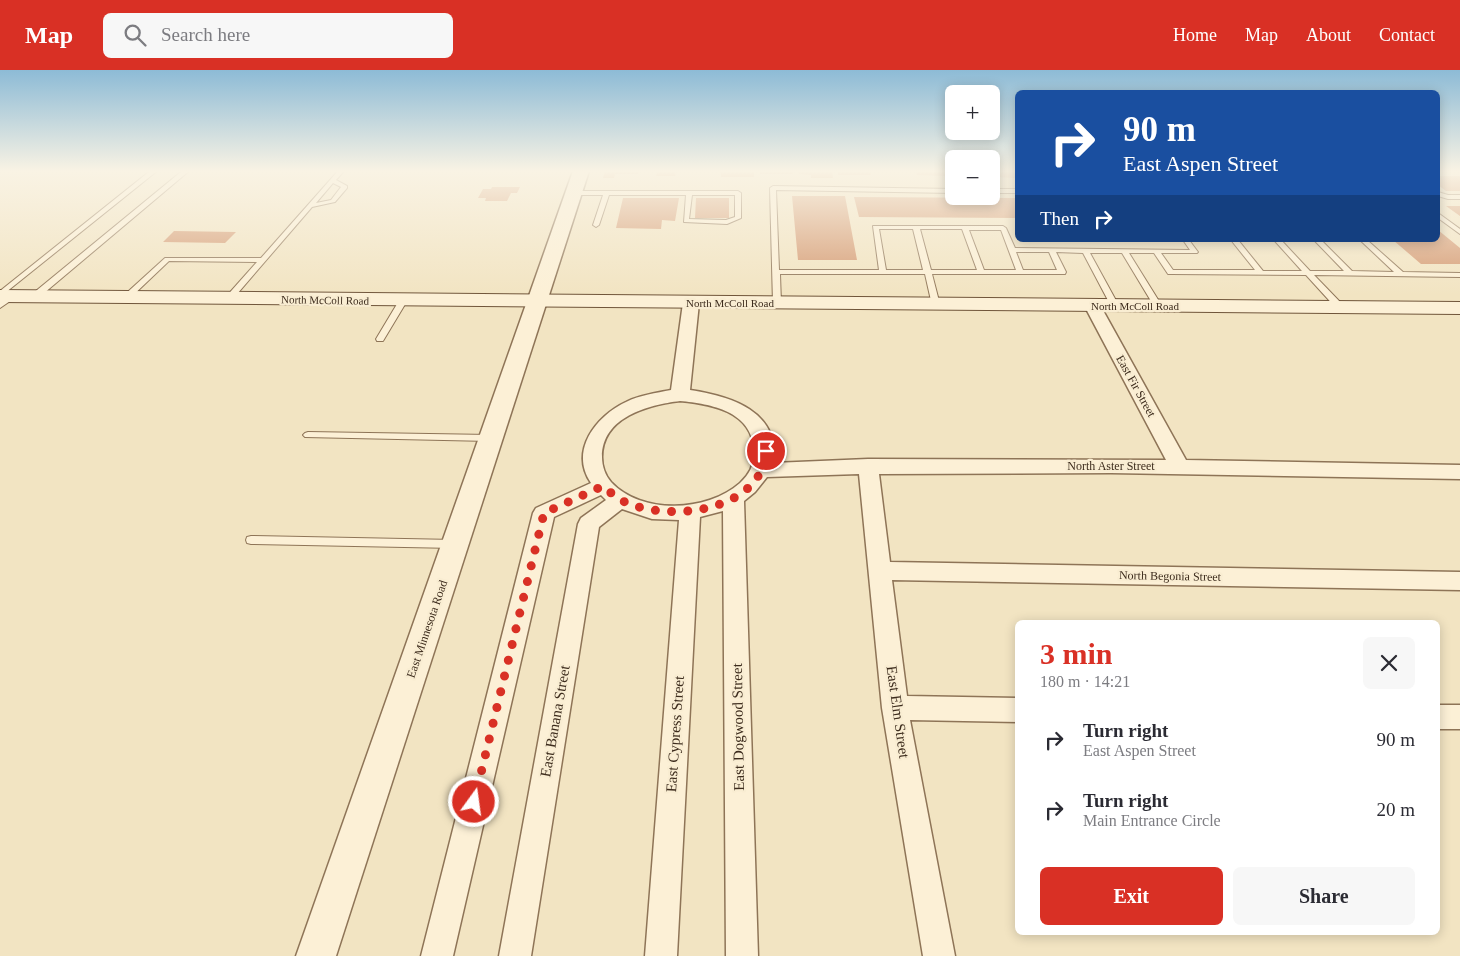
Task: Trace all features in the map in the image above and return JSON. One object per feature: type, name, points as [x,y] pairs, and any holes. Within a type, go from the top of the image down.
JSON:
[{"type":"main road","name":"North McColl Road","points":[[3,299],[34,297],[1460,308]]},
{"type":"street","name":"East Minnesota Road","points":[[316,956],[568,212]]},
{"type":"street","points":[[680,396],[690,303]]},
{"type":"street","name":"East Fir Street","points":[[1092,305],[1180,467]]},
{"type":"street","points":[[680,396],[706,398],[729,405],[748,417],[761,433],[766,451],[762,470],[751,485],[733,498],[713,507],[690,512],[665,512],[641,508],[612,493],[593,469],[591,451],[598,433],[612,418],[632,406],[655,398],[680,396]]},
{"type":"street","name":"North Aster Street","points":[[762,470],[868,466],[1180,467],[1460,472]]},
{"type":"street","name":"East Elm Street","points":[[868,466],[895,708],[939,956]]},
{"type":"street","points":[[437,956],[544,513],[612,493]]},
{"type":"street","name":"East Banana Street","points":[[515,956],[589,524],[612,493]]},
{"type":"street","name":"East Dogwood Street","points":[[733,498],[742,956]]},
{"type":"street","name":"East Cypress Street","points":[[661,956],[690,512]]},
{"type":"street","name":"North Begonia Street","points":[[880,570],[1460,581]]},
{"type":"street","points":[[895,708],[1015,710]]},
{"type":"street","points":[[1440,717],[1460,717]]},
{"type":"lane","points":[[3,299],[105,212]]},
{"type":"lane","points":[[34,297],[136,212]]},
{"type":"lane","points":[[228,299],[304,212]]},
{"type":"lane","points":[[596,225],[600,212]]},
{"type":"lane","points":[[687,212],[686,221],[728,222],[738,218],[738,212]]},
{"type":"lane","points":[[774,212],[777,304]]},
{"type":"lane","points":[[1440,217],[1460,232]]},
{"type":"lane","points":[[883,272],[875,227],[1003,228],[1020,272]]},
{"type":"lane","points":[[916,227],[936,304]]},
{"type":"lane","points":[[964,228],[981,272]]},
{"type":"lane","points":[[1012,250],[1195,252],[1188,242]]},
{"type":"lane","points":[[1236,242],[1261,273]]},
{"type":"lane","points":[[1279,242],[1340,307]]},
{"type":"lane","points":[[1319,242],[1351,274]]},
{"type":"lane","points":[[1365,242],[1401,274]]},
{"type":"lane","points":[[776,272],[1062,272],[1051,250]]},
{"type":"lane","points":[[1085,250],[1115,306]]},
{"type":"lane","points":[[1124,250],[1158,306]]},
{"type":"lane","points":[[1156,251],[1171,272],[1460,275]]},
{"type":"lane","points":[[125,298],[167,259],[262,260]]},
{"type":"lane","points":[[380,339],[402,301]]},
{"type":"lane","points":[[308,435],[491,438]]},
{"type":"lane","points":[[251,540],[456,544]]},
{"type":"building","points":[[620,212],[677,212],[675,221],[662,220],[661,229],[616,228]]},
{"type":"building","points":[[695,212],[729,212],[729,218],[695,218]]},
{"type":"building","points":[[794,212],[848,212],[857,260],[798,260]]},
{"type":"building","points":[[858,212],[1015,212],[1015,218],[859,217]]},
{"type":"building","points":[[174,231],[236,232],[225,243],[163,242]]},
{"type":"building","points":[[1440,232],[1460,248],[1460,264],[1421,264],[1395,242],[1440,242]]},
{"type":"route","points":[[474,802],[544,513],[603,486],[620,500],[641,508],[665,512],[690,512],[713,507],[733,498],[751,485],[762,470],[766,451]]}]
